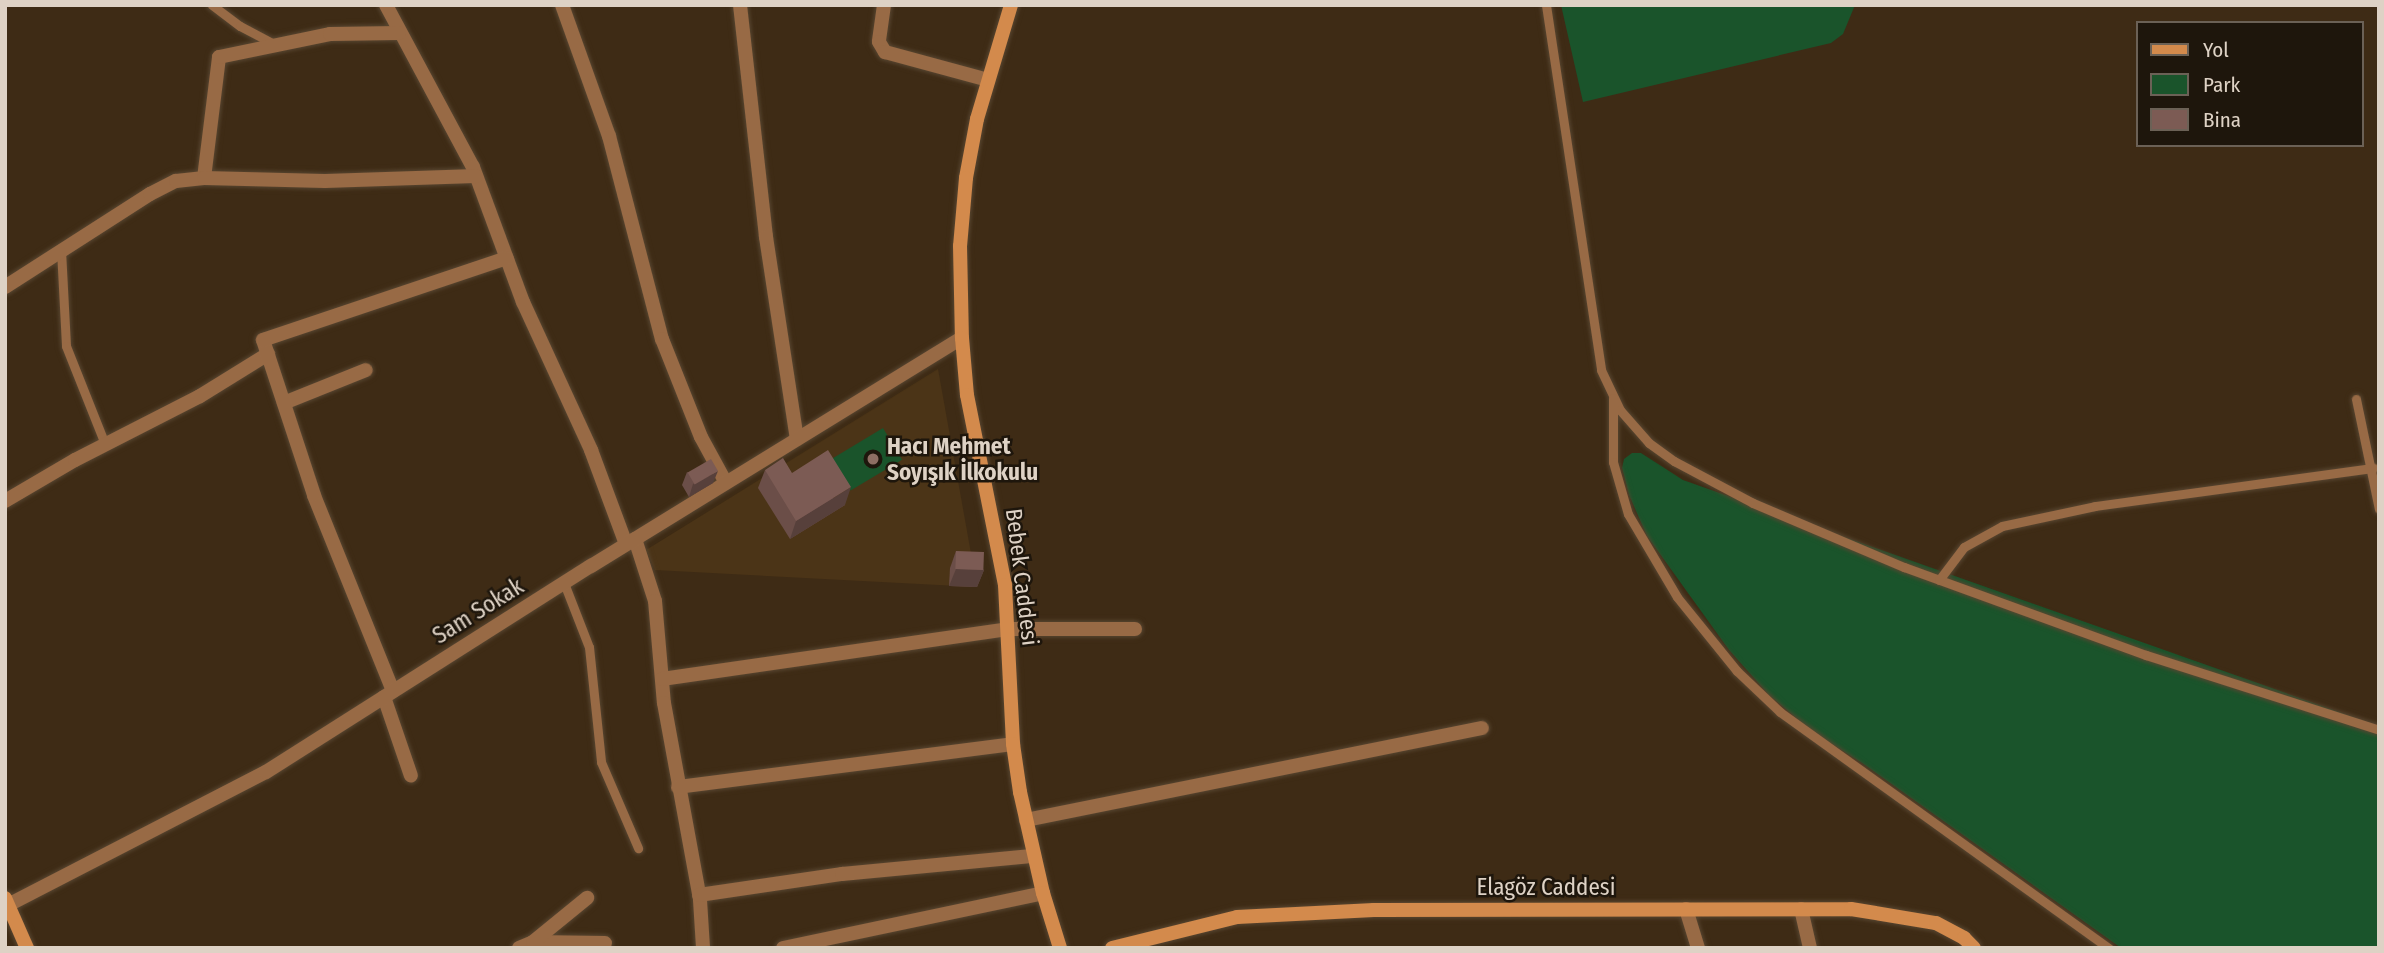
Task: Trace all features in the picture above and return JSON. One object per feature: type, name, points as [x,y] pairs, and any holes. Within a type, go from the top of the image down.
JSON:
[{"type":"street","points":[[386,5],[476,176],[507,258],[655,601],[662,679],[678,787],[699,895],[703,948]]},
{"type":"street","points":[[562,5],[609,136],[662,339],[701,437],[726,483]]},
{"type":"street","points":[[740,5],[766,237],[797,439]]},
{"type":"street","points":[[884,5],[878,42],[885,52],[988,80]]},
{"type":"street","name":"Bebek Caddesi","points":[[1011,5],[972,144],[962,212],[962,338],[967,395],[1002,558],[1009,629],[1013,744],[1034,856],[1060,948]]},
{"type":"street","points":[[204,178],[219,57],[330,34],[399,33]]},
{"type":"street","points":[[5,287],[162,187],[176,181],[204,178],[325,181],[476,176]]},
{"type":"street","points":[[411,776],[389,694],[314,495],[263,340],[507,258]]},
{"type":"street","name":"Sam Sokak","points":[[8,909],[266,772],[631,541],[962,338]]},
{"type":"street","points":[[5,501],[105,444],[200,396],[268,354]]},
{"type":"street","points":[[284,403],[366,370]]},
{"type":"street","points":[[662,679],[1009,629],[1135,629]]},
{"type":"street","points":[[1026,820],[1482,728]]},
{"type":"street","points":[[678,787],[1013,744]]},
{"type":"street","points":[[699,895],[842,874],[1034,856]]},
{"type":"street","points":[[783,948],[1043,893]]},
{"type":"street","points":[[526,945],[587,898]]},
{"type":"street","points":[[8,909],[27,948]]},
{"type":"street","points":[[1686,909],[1698,948]]},
{"type":"street","name":"Elagöz Caddesi","points":[[1112,948],[1237,917],[1374,910],[1686,909],[1851,909],[1936,923],[1964,938],[1974,948]]},
{"type":"street","points":[[1801,909],[1810,948]]},
{"type":"street","points":[[526,945],[605,943]]},
{"type":"lane","points":[[212,5],[240,26],[276,45]]},
{"type":"lane","points":[[1546,5],[1601,370],[1613,398],[1638,433],[1674,461],[1753,503],[1939,580],[2146,655],[2379,730]]},
{"type":"lane","points":[[61,250],[66,346],[105,444]]},
{"type":"lane","points":[[1613,398],[1613,462],[1628,514],[1677,597],[1737,671],[1780,712],[2109,948]]},
{"type":"lane","points":[[2357,399],[2373,468],[2379,509]]},
{"type":"lane","points":[[1939,580],[1964,547],[2003,526],[2095,506],[2373,468]]},
{"type":"lane","points":[[564,583],[589,647],[601,762],[638,848]]},
{"type":"shaded area","name":"Hacı Mehmet Soyışık İlkokulu","points":[[938,369],[977,587],[655,570],[646,550]]},
{"type":"green space","points":[[1561,5],[1855,5],[1843,34],[1831,43],[1583,102]]},
{"type":"green space","points":[[883,428],[902,460],[851,491],[832,459]]},
{"type":"green space","points":[[1632,453],[1641,453],[1683,480],[2379,726],[2379,948],[2121,948],[1862,763],[1813,732],[1769,695],[1729,650],[1647,536],[1629,495],[1622,468],[1624,459]]},
{"type":"building","points":[[828,450],[851,487],[796,521],[765,470],[783,458],[792,473]]},
{"type":"building","points":[[711,459],[718,471],[695,485],[688,473]]},
{"type":"building","points":[[956,551],[984,552],[983,570],[955,569]]},
{"type":"place","name":"Hacı Mehmet Soyışık İlkokulu","points":[[873,459]]}]
